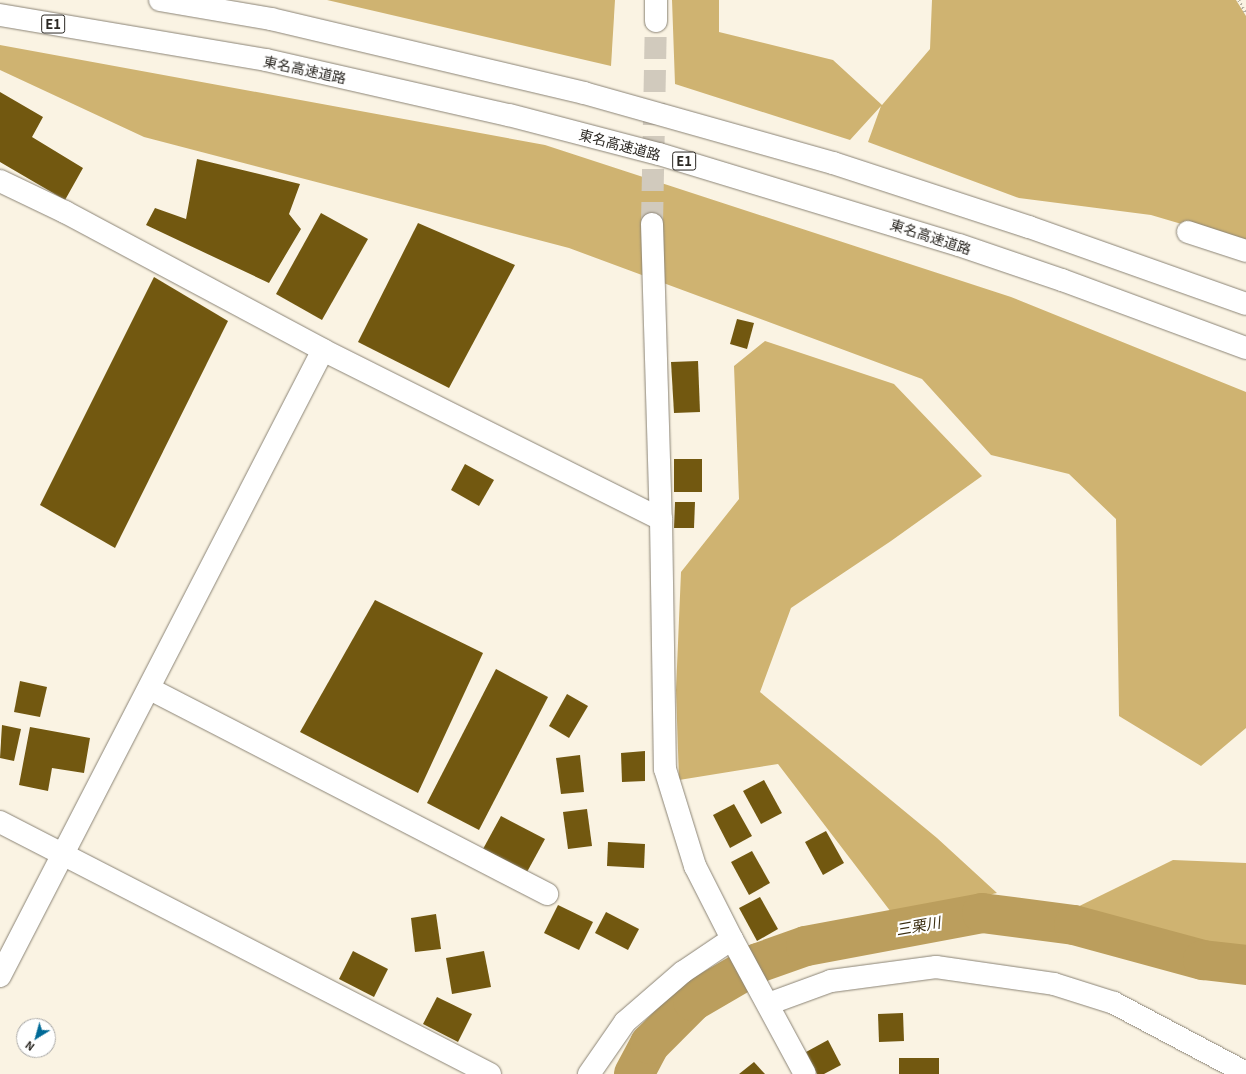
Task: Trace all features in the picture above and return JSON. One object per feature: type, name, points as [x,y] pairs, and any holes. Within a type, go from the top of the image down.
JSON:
[{"type":"main road","points":[[160,0],[271,19],[591,95],[848,168],[1029,227],[1246,304]]},
{"type":"main road","name":"東名高速道路","points":[[0,15],[266,60],[509,115],[659,154],[959,245],[1062,280],[1246,348]]},
{"type":"main road","points":[[0,181],[65,212],[323,350],[661,519]]},
{"type":"main road","points":[[652,224],[661,519],[665,769],[695,866],[732,939],[805,1074]]},
{"type":"main road","points":[[1188,232],[1246,252]]},
{"type":"main road","points":[[0,976],[64,855],[323,350]]},
{"type":"main road","points":[[150,688],[547,894]]},
{"type":"main road","points":[[0,822],[490,1074]]},
{"type":"main road","points":[[589,1074],[625,1022],[682,972],[732,939]]},
{"type":"main road","points":[[768,1004],[831,981],[936,967],[1054,984],[1114,1003],[1246,1073]]},
{"type":"path","points":[[1239,0],[1246,13]]},
{"type":"shaded area","points":[[327,0],[615,0],[611,66]]},
{"type":"shaded area","points":[[672,0],[719,0],[719,32],[833,60],[882,105],[930,49],[932,0],[1236,0],[1246,16],[1246,243],[1151,215],[1019,198],[868,142],[881,106],[850,140],[675,84]]},
{"type":"shaded area","points":[[0,45],[545,145],[1011,297],[1246,392],[1246,728],[1201,766],[1119,716],[1116,519],[1069,474],[991,455],[922,379],[569,248],[144,137],[0,70]]},
{"type":"shaded area","points":[[765,341],[894,384],[982,476],[891,541],[791,608],[760,692],[937,838],[997,893],[894,916],[778,764],[679,780],[676,690],[681,572],[739,499],[734,366]]},
{"type":"shaded area","points":[[1173,860],[1246,863],[1246,965],[1057,917]]},
{"type":"building","points":[[0,92],[43,117],[32,137],[83,168],[65,200],[0,162]]},
{"type":"building","points":[[197,159],[300,184],[289,214],[301,229],[269,283],[146,225],[155,208],[186,219]]},
{"type":"building","points":[[321,213],[368,239],[322,320],[276,294]]},
{"type":"building","points":[[418,223],[515,265],[449,388],[358,342]]},
{"type":"building","points":[[154,277],[228,321],[115,548],[40,505]]},
{"type":"building","points":[[737,319],[754,323],[747,349],[730,344]]},
{"type":"building","points":[[698,361],[700,412],[674,413],[671,362]]},
{"type":"building","points":[[674,459],[702,459],[702,492],[674,492]]},
{"type":"building","points":[[465,464],[494,480],[479,506],[451,490]]},
{"type":"building","points":[[675,502],[695,502],[694,528],[674,528]]},
{"type":"building","points":[[375,600],[483,653],[418,793],[300,732]]},
{"type":"building","points":[[496,669],[548,697],[479,830],[427,803]]},
{"type":"building","points":[[20,681],[47,687],[40,717],[14,712]]},
{"type":"building","points":[[567,694],[588,706],[569,738],[549,726]]},
{"type":"building","points":[[2,725],[21,729],[14,761],[0,758]]},
{"type":"building","points":[[30,727],[90,738],[84,773],[52,768],[48,791],[19,785]]},
{"type":"building","points":[[645,751],[645,781],[622,782],[621,753]]},
{"type":"building","points":[[580,755],[584,792],[561,794],[556,758]]},
{"type":"building","points":[[764,780],[782,813],[761,824],[743,791]]},
{"type":"building","points":[[734,804],[752,836],[730,848],[713,815]]},
{"type":"building","points":[[587,809],[592,846],[568,849],[563,812]]},
{"type":"building","points":[[501,816],[545,839],[527,872],[483,849]]},
{"type":"building","points":[[826,831],[844,863],[823,875],[805,842]]},
{"type":"building","points":[[608,842],[645,844],[644,868],[607,866]]},
{"type":"building","points":[[752,851],[770,883],[749,895],[731,862]]},
{"type":"building","points":[[760,897],[778,929],[757,941],[739,908]]},
{"type":"building","points":[[558,905],[593,922],[579,950],[544,933]]},
{"type":"building","points":[[606,912],[639,929],[628,950],[595,933]]},
{"type":"building","points":[[436,914],[441,949],[415,952],[411,918]]},
{"type":"building","points":[[353,951],[388,969],[374,997],[339,979]]},
{"type":"building","points":[[484,951],[491,987],[452,994],[446,958]]},
{"type":"building","points":[[437,997],[472,1014],[458,1042],[423,1024]]},
{"type":"building","points":[[903,1013],[904,1041],[879,1042],[878,1014]]},
{"type":"building","points":[[828,1040],[841,1065],[824,1074],[817,1074],[806,1052]]},
{"type":"building","points":[[899,1058],[939,1058],[939,1074],[899,1074]]},
{"type":"building","points":[[754,1062],[765,1074],[739,1074]]},
{"type":"waterway","name":"三栗川","points":[[634,1074],[650,1044],[693,1001],[758,963],[806,946],[982,913],[1074,925],[1203,960],[1246,965]]},
{"type":"tunnel","points":[[652,224],[656,21]]}]
